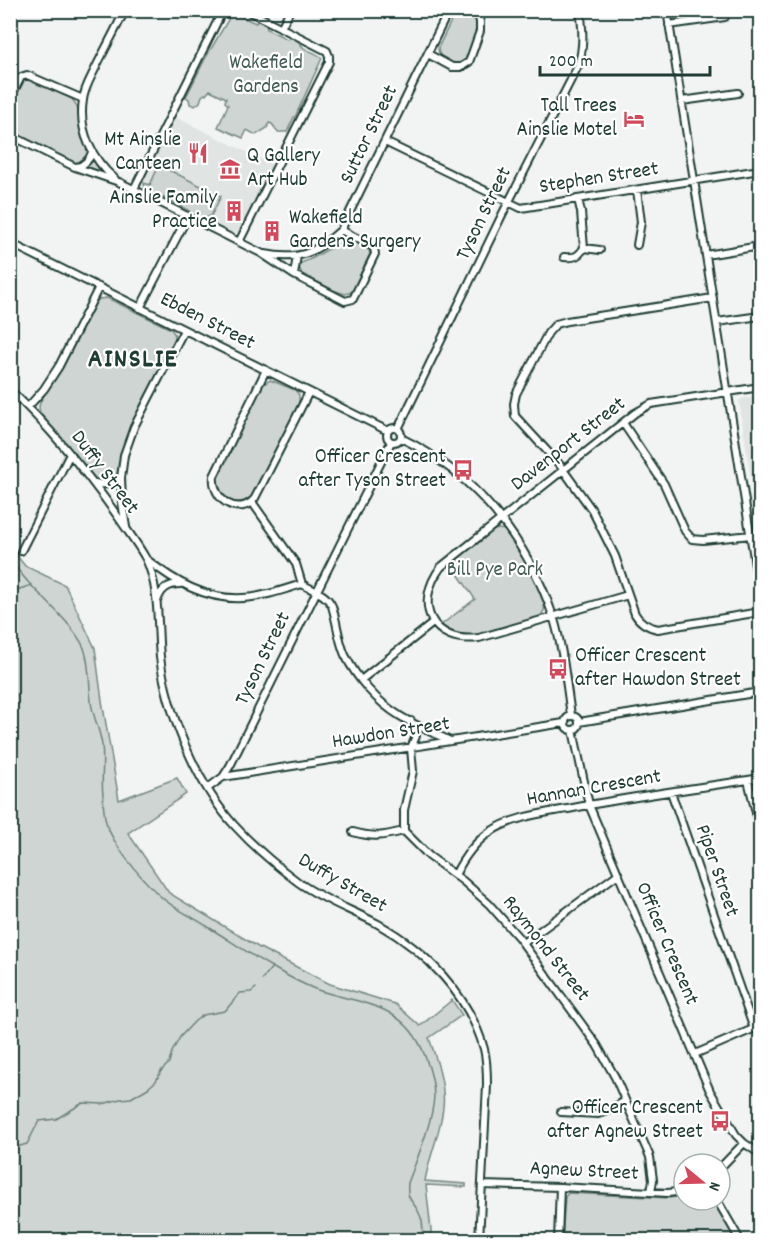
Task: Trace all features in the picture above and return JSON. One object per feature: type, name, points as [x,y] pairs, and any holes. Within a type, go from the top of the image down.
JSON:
[{"type":"street","points":[[134,189],[223,10]]},
{"type":"street","points":[[239,242],[329,62],[327,51],[246,10]]},
{"type":"street","points":[[281,28],[290,10]]},
{"type":"street","name":"Suttor Street","points":[[261,253],[280,257],[311,252],[327,243],[341,230],[449,10]]},
{"type":"street","points":[[428,54],[452,67],[461,67],[469,62],[480,31],[477,10]]},
{"type":"street","name":"Tyson Street","points":[[398,429],[508,203],[578,66],[583,40],[580,10]]},
{"type":"street","points":[[667,10],[760,596]]},
{"type":"street","points":[[119,182],[97,161],[82,120],[83,99],[123,11]]},
{"type":"street","points":[[669,25],[725,17]]},
{"type":"street","points":[[10,99],[21,77],[27,75],[83,99]]},
{"type":"street","points":[[682,101],[738,93]]},
{"type":"street","points":[[10,135],[75,167],[134,189],[261,253],[294,275],[345,301],[352,298],[375,254],[372,246],[341,230]]},
{"type":"street","name":"Stephen Street","points":[[385,142],[521,208],[760,170]]},
{"type":"street","points":[[75,167],[86,162],[92,152]]},
{"type":"street","points":[[637,190],[641,222],[637,245]]},
{"type":"street","points":[[564,257],[576,257],[584,248],[579,199]]},
{"type":"street","points":[[140,308],[188,216]]},
{"type":"street","name":"Ebden Street","points":[[10,243],[388,431]]},
{"type":"street","points":[[706,255],[754,247]]},
{"type":"street","points":[[584,248],[600,250]]},
{"type":"street","points":[[294,275],[297,256]]},
{"type":"street","points":[[28,407],[44,389],[59,366],[99,287]]},
{"type":"street","points":[[713,298],[556,324],[548,333],[516,394],[515,416],[564,470],[592,510],[615,556],[638,620],[658,629],[760,612]]},
{"type":"street","points":[[717,321],[760,316]]},
{"type":"street","points":[[127,531],[121,478],[124,455],[131,434],[184,330]]},
{"type":"street","points":[[266,370],[216,470],[213,481],[217,494],[225,503],[237,506],[252,502],[309,392]]},
{"type":"street","name":"Davenport Street","points":[[433,623],[428,608],[428,592],[433,577],[444,564],[635,413],[651,404],[760,387]]},
{"type":"street","name":"Duffy Street","points":[[10,390],[28,407],[94,482],[146,559],[157,601],[160,657],[169,699],[185,745],[208,788],[234,824],[263,854],[299,883],[377,924],[412,946],[447,980],[463,1002],[475,1025],[484,1049],[487,1066],[479,1240]]},
{"type":"street","points":[[623,423],[664,484],[685,531],[692,539],[751,535]]},
{"type":"street","points":[[392,428],[398,429],[402,434],[398,442],[391,442],[387,437],[388,431],[392,428]]},
{"type":"street","points":[[401,438],[436,458],[468,483],[503,517],[539,580],[553,617],[571,715]]},
{"type":"street","name":"Tyson Street","points":[[208,788],[223,777],[235,758],[391,442]]},
{"type":"street","points":[[21,551],[70,454]]},
{"type":"street","points":[[94,482],[102,485],[109,484],[121,478]]},
{"type":"street","points":[[252,502],[296,564],[302,584]]},
{"type":"street","points":[[146,559],[182,584],[212,595],[244,598],[262,596],[302,584],[316,591],[330,601],[345,655],[361,680],[382,703],[399,716],[450,741]]},
{"type":"street","points":[[157,601],[166,586],[182,584]]},
{"type":"street","points":[[361,680],[433,623],[452,637],[479,638],[628,596]]},
{"type":"street","points":[[579,722],[760,692]]},
{"type":"street","points":[[571,715],[576,716],[579,722],[578,727],[573,730],[567,729],[564,723],[571,715]]},
{"type":"street","points":[[353,832],[383,836],[404,831],[404,810],[414,771],[411,748],[416,734],[411,721]]},
{"type":"street","name":"Hawdon Street","points":[[223,777],[564,723]]},
{"type":"street","name":"Officer Crescent","points":[[573,730],[589,804],[710,1091],[736,1135],[760,1154]]},
{"type":"street","points":[[235,758],[239,769],[247,773]]},
{"type":"street","name":"Hannan Crescent","points":[[455,875],[477,843],[489,833],[505,824],[532,815],[760,778]]},
{"type":"street","points":[[748,780],[760,829]]},
{"type":"street","name":"Piper Street","points":[[671,792],[757,1027]]},
{"type":"street","name":"Raymond Street","points":[[404,831],[429,856],[489,904],[523,943],[597,1045],[615,1077],[650,1157],[653,1180],[651,1192]]},
{"type":"street","points":[[523,943],[618,874]]},
{"type":"street","points":[[694,1054],[757,1027]]},
{"type":"street","points":[[561,1112],[598,1114],[626,1101]]},
{"type":"street","points":[[732,1156],[744,1143]]},
{"type":"street","name":"Agnew Street","points":[[482,1185],[672,1192]]},
{"type":"street","points":[[558,1240],[560,1187]]},
{"type":"street","points":[[724,1212],[740,1240]]},
{"type":"shaded area","points":[[177,118],[273,165],[241,232],[232,234],[145,190],[143,181],[172,121]]},
{"type":"shaded area","points":[[760,396],[760,535],[739,401]]},
{"type":"green space","points":[[456,11],[476,11],[479,31],[469,62],[459,66],[445,61],[438,48]]},
{"type":"green space","name":"Wakefield Gardens","points":[[232,13],[256,23],[258,20],[266,24],[267,29],[287,39],[294,37],[304,48],[322,58],[287,132],[278,132],[269,123],[267,128],[256,135],[247,130],[243,138],[218,127],[228,105],[225,102],[226,98],[210,90],[195,106],[190,104],[186,97]]},
{"type":"green space","points":[[28,78],[72,99],[80,114],[80,126],[87,150],[102,174],[11,132],[10,104],[24,79]]},
{"type":"green space","points":[[159,165],[221,196],[211,216],[203,219],[196,217],[188,210],[145,190],[144,183],[150,185]]},
{"type":"green space","points":[[345,239],[354,241],[369,250],[370,254],[352,292],[345,294],[333,290],[302,274],[299,267],[301,263]]},
{"type":"green space","points":[[107,298],[171,329],[175,335],[174,344],[123,448],[118,473],[114,479],[105,482],[96,480],[40,413],[39,407],[95,304],[99,299]]},
{"type":"green space","points":[[270,380],[295,390],[299,395],[299,404],[252,496],[242,501],[232,502],[219,493],[216,478],[262,385]]},
{"type":"green space","name":"Bill Pye Park","points":[[497,529],[506,530],[523,558],[541,593],[544,611],[534,620],[503,629],[472,636],[456,635],[441,625],[475,599],[451,564]]},
{"type":"green space","points":[[10,547],[25,566],[65,585],[95,648],[119,800],[177,778],[186,794],[128,833],[169,893],[258,947],[330,984],[395,1004],[420,1026],[452,1000],[462,1015],[429,1038],[440,1072],[444,1099],[440,1126],[425,1181],[466,1184],[466,1187],[426,1185],[432,1240],[11,1240]]},
{"type":"green space","points":[[568,1193],[672,1198],[672,1212],[719,1212],[736,1240],[562,1240],[565,1197]]},
{"type":"waterway","points":[[10,561],[67,622],[84,648],[92,708],[102,745],[102,789],[106,822],[121,851],[136,871],[164,900],[259,959],[315,989],[388,1012],[406,1025],[419,1043],[430,1071],[434,1096],[428,1128],[408,1183],[409,1198],[418,1210],[422,1221],[421,1240]]},
{"type":"waterway","points":[[10,592],[32,585]]},
{"type":"waterway","points":[[262,980],[272,967]]},
{"type":"waterway","points":[[10,1149],[27,1144],[39,1121],[56,1119],[83,1103],[103,1104],[131,1098],[148,1088],[169,1063],[180,1037],[195,1021],[203,1015],[225,1011],[240,993],[251,992],[256,988]]},
{"type":"place","name":"Tall Trees Ainslie Motel","points":[[634,119]]},
{"type":"place","name":"Mt Ainslie Canteen","points":[[198,153]]},
{"type":"place","name":"Q Gallery Art Hub","points":[[230,169]]},
{"type":"place","name":"Ainslie Family Practice","points":[[234,211]]},
{"type":"place","name":"Wakefield Gardens Surgery","points":[[272,231]]},
{"type":"place","name":"Officer Crescent after Tyson Street","points":[[463,470]]},
{"type":"place","name":"Officer Crescent after Hawdon Street","points":[[558,669]]},
{"type":"place","name":"Officer Crescent after Agnew Street","points":[[720,1121]]},
{"type":"district","name":"AINSLIE","points":[[133,360]]}]
